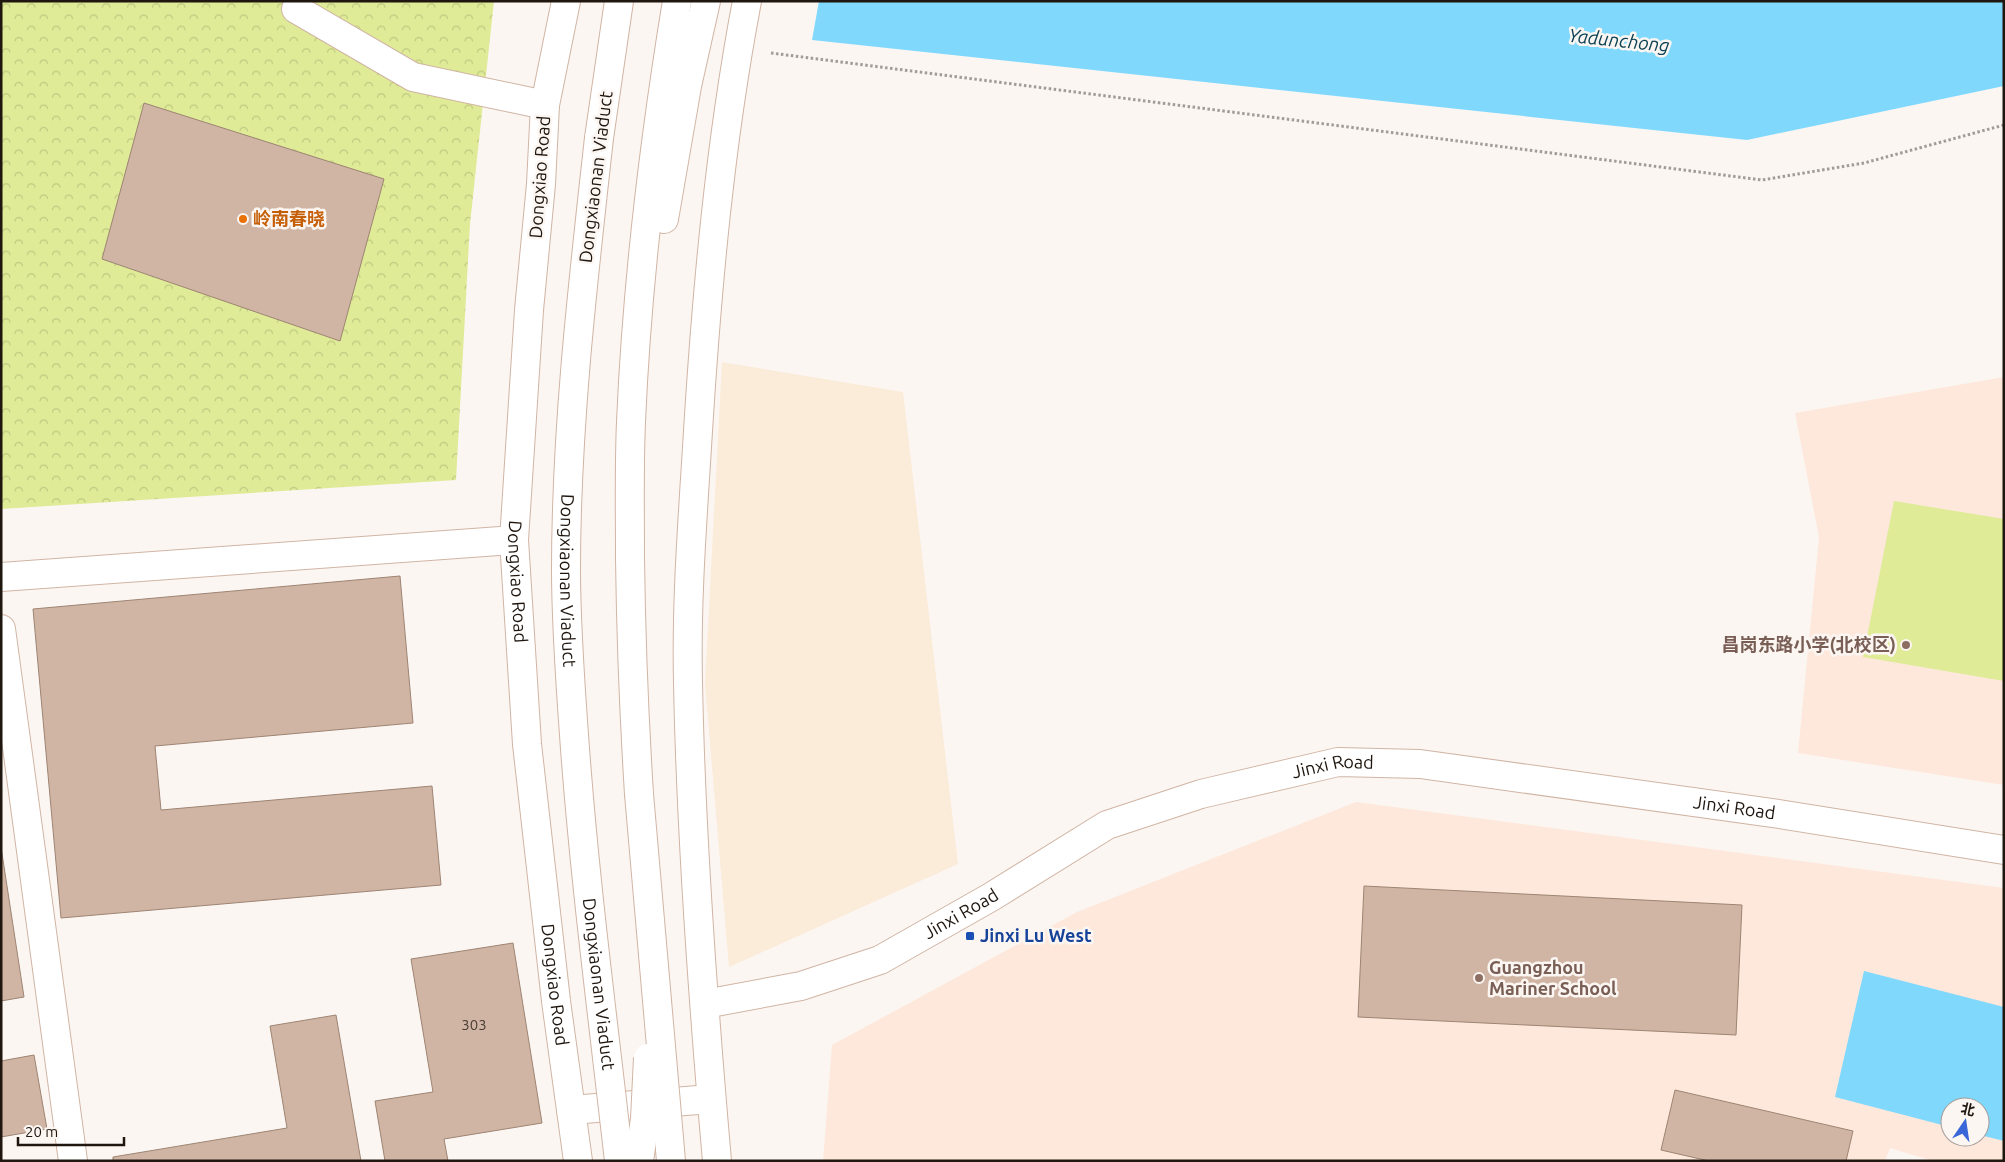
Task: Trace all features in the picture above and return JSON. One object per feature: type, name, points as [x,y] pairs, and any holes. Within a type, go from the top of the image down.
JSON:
[{"type":"main road","name":"Dongxiao Road","points":[[566,1],[544,105],[541,184],[514,540],[527,744],[556,1001],[578,1161]]},
{"type":"main road","name":"Dongxiaonan Viaduct","points":[[619,1],[599,138],[575,374],[567,498],[566,571],[567,635],[579,808],[619,1161]]},
{"type":"main road","points":[[671,1161],[634,725],[631,584],[631,424],[636,337],[647,210],[658,115],[677,1]]},
{"type":"main road","points":[[631,584],[636,471],[648,333],[676,148],[706,1]]},
{"type":"main road","points":[[717,1161],[694,852],[688,679],[690,564],[704,330],[716,215],[738,48],[747,1]]},
{"type":"main road","points":[[296,9],[413,77],[544,105]]},
{"type":"main road","points":[[1,577],[514,540]]},
{"type":"main road","points":[[1,629],[73,1161]]},
{"type":"main road","name":"Jinxi Road","points":[[705,1004],[801,986],[880,960],[991,897],[1107,826],[1201,794],[1338,762],[1420,764],[1778,814],[2004,850]]},
{"type":"main road","points":[[639,794],[649,1041],[645,1119],[639,1161]]},
{"type":"main road","points":[[571,1110],[712,1099]]},
{"type":"main road","points":[[712,1099],[730,1161]]},
{"type":"path","points":[[738,48],[1762,180],[1864,163],[2004,126]]},
{"type":"shaded area","points":[[722,362],[903,392],[958,864],[729,967],[705,684]]},
{"type":"shaded area","name":"昌岗东路小学(北校区)","points":[[2004,377],[2004,785],[1798,753],[1819,537],[1795,413]]},
{"type":"shaded area","name":"Guangzhou Mariner School","points":[[1356,802],[2004,888],[2004,1161],[1933,1161],[1890,1148],[1885,1161],[823,1161],[832,1045],[1077,912]]},
{"type":"green space","points":[[1,1],[494,1],[470,224],[456,480],[1,509]]},
{"type":"green space","points":[[1894,501],[2004,519],[2004,681],[1863,657]]},
{"type":"water","name":"Yadunchong","points":[[819,1],[2004,1],[2004,86],[1747,140],[812,40]]},
{"type":"water","points":[[1864,971],[2004,1007],[2004,1141],[1990,1138],[1990,1097],[1940,1097],[1940,1124],[1835,1097]]},
{"type":"building","name":"岭南春晓","points":[[144,103],[384,179],[340,341],[102,259]]},
{"type":"building","points":[[400,576],[413,723],[155,746],[161,810],[432,786],[441,885],[61,918],[33,609]]},
{"type":"building","points":[[1,847],[24,997],[1,1001]]},
{"type":"building","points":[[1364,886],[1742,905],[1736,1035],[1358,1017]]},
{"type":"building","points":[[513,943],[542,1123],[444,1139],[448,1161],[385,1161],[375,1101],[433,1092],[411,959]]},
{"type":"building","points":[[336,1015],[361,1161],[113,1161],[113,1157],[287,1128],[270,1026]]},
{"type":"building","points":[[34,1055],[47,1129],[1,1137],[1,1061]]},
{"type":"building","points":[[1675,1090],[1853,1131],[1846,1161],[1709,1161],[1661,1150]]},
{"type":"place","name":"岭南春晓","points":[[243,219]]},
{"type":"place","name":"昌岗东路小学(北校区)","points":[[1906,645]]},
{"type":"place","name":"Jinxi Lu West","points":[[970,936]]},
{"type":"place","name":"Guangzhou Mariner School","points":[[1479,978]]}]
